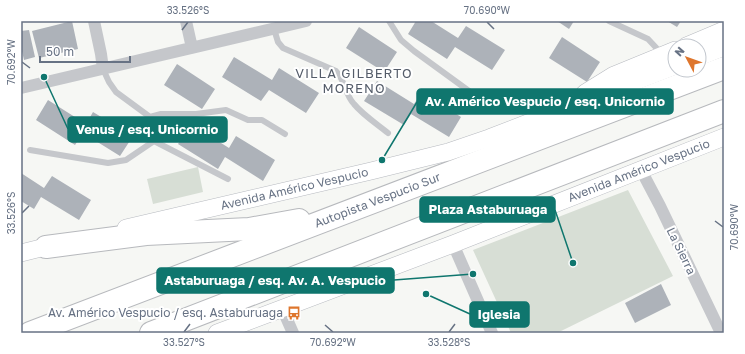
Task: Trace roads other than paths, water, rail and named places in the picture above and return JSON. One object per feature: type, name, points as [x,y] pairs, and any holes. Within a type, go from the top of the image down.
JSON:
[{"type":"highway","name":"Autopista Vespucio Sur","points":[[30,333],[724,68]]},
{"type":"highway","points":[[151,333],[724,111]]},
{"type":"highway","points":[[46,247],[146,234],[249,229],[355,209]]},
{"type":"main road","points":[[705,38],[724,30]]},
{"type":"main road","points":[[707,54],[724,47]]},
{"type":"main road","name":"Avenida Américo Vespucio","points":[[21,253],[429,157],[482,140],[568,107],[610,77],[630,68],[667,58]]},
{"type":"main road","name":"Avenida Américo Vespucio","points":[[217,333],[453,244],[724,137]]},
{"type":"street","points":[[94,21],[103,69]]},
{"type":"street","points":[[186,21],[192,48]]},
{"type":"street","points":[[21,88],[192,48],[273,25],[306,21]]},
{"type":"street","name":"La Sierra","points":[[641,170],[721,333]]},
{"type":"street","points":[[453,244],[492,333]]},
{"type":"street","points":[[282,308],[293,333]]},
{"type":"lane","points":[[389,21],[401,40],[480,99]]},
{"type":"lane","points":[[609,21],[648,39],[667,54]]},
{"type":"lane","points":[[273,25],[278,42],[283,48],[336,71],[341,76],[343,84],[353,104],[388,133]]},
{"type":"lane","points":[[103,69],[116,92],[150,117]]},
{"type":"lane","points":[[150,117],[161,114],[196,114],[226,110],[248,120],[262,120],[285,134]]},
{"type":"lane","points":[[150,117],[146,126],[154,141],[228,179]]},
{"type":"lane","points":[[30,150],[108,163],[126,160],[154,141]]},
{"type":"place","name":"Venus / esq. Unicornio","points":[[44,77]]},
{"type":"place","name":"Av. Américo Vespucio / esq. Unicornio","points":[[382,160]]},
{"type":"place","name":"Plaza Astaburuaga","points":[[573,263]]},
{"type":"place","name":"Astaburuaga / esq. Av. A. Vespucio","points":[[473,274]]},
{"type":"place","name":"Iglesia","points":[[426,294]]},
{"type":"place","name":"Av. Américo Vespucio / esq. Astaburuaga","points":[[294,313]]},
{"type":"district","name":"VILLA GILBERTO MORENO","points":[[354,80]]}]
